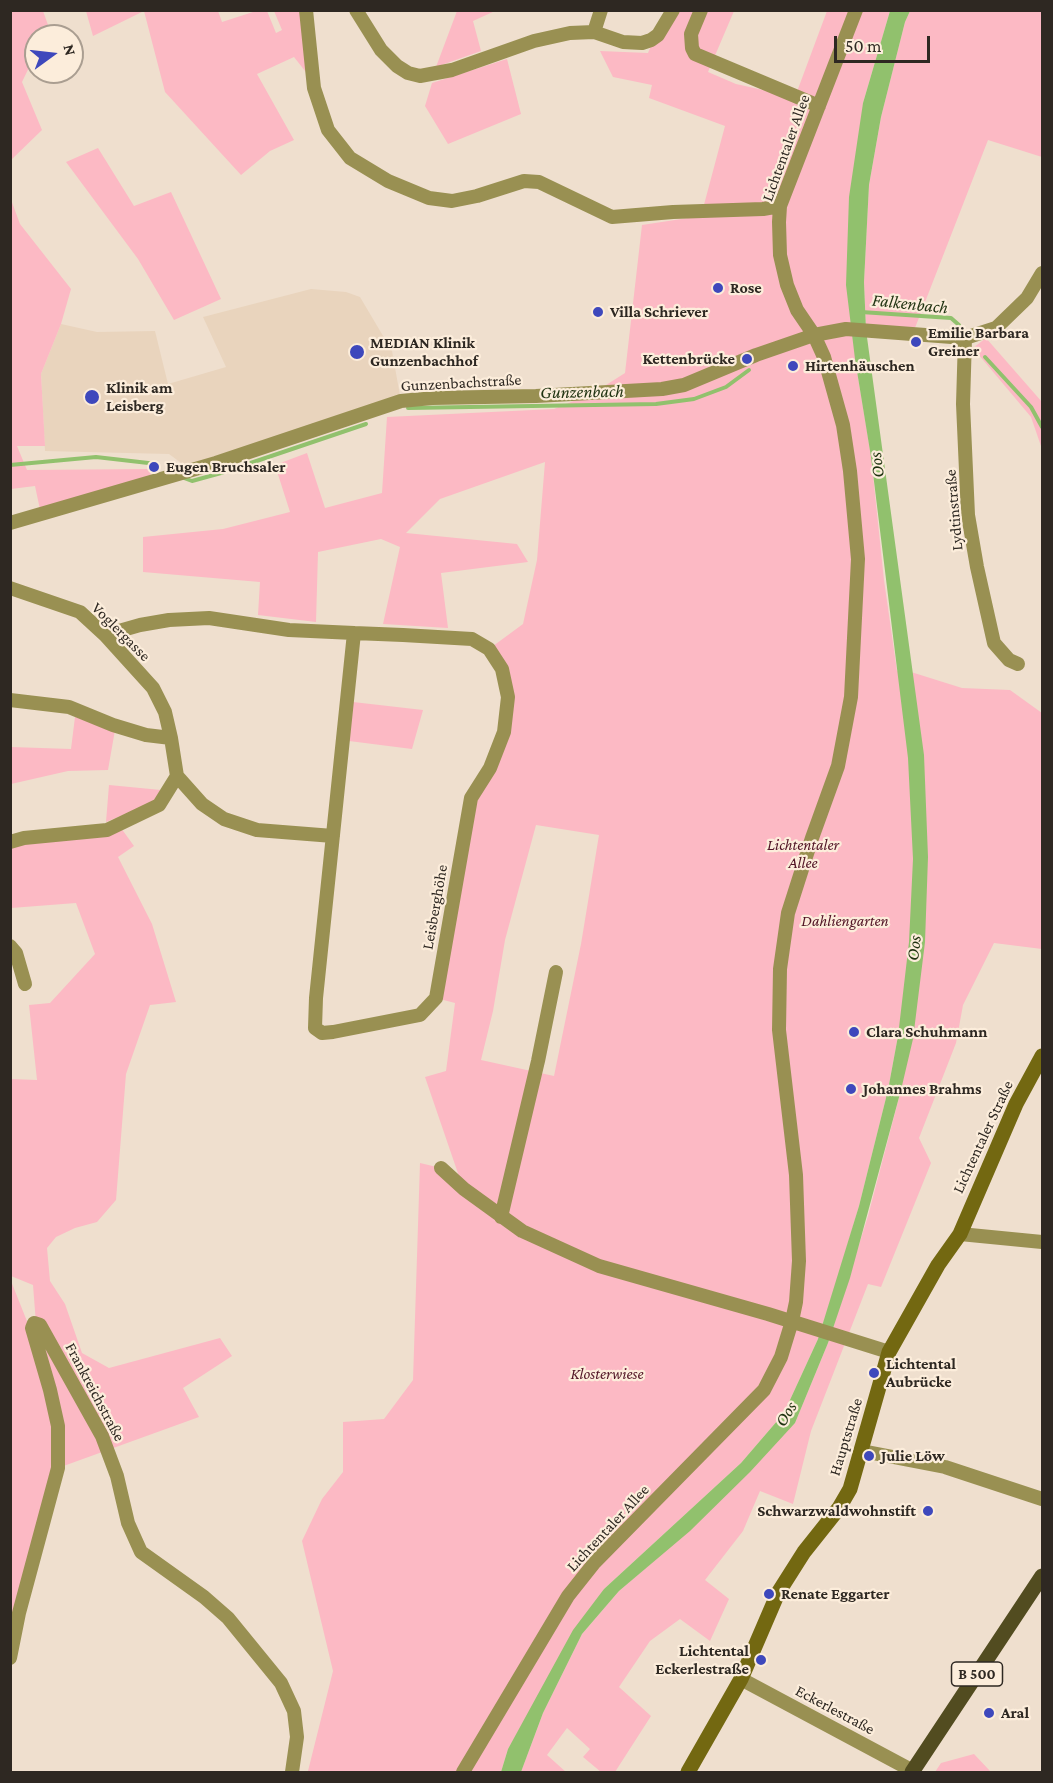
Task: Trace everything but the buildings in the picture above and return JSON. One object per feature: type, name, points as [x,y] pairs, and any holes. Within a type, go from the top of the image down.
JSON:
[{"type":"main road","name":"Lichtentaler Straße","points":[[960,1234],[994,1151],[1042,1056]]},
{"type":"main road","name":"Hauptstraße","points":[[688,1773],[741,1680],[778,1593],[804,1552],[839,1508],[850,1489],[889,1352],[938,1264],[960,1234]]},
{"type":"main road","name":"B 500","points":[[913,1772],[1042,1576]]},
{"type":"street","points":[[306,10],[314,88],[328,130],[350,158],[388,181],[419,194],[429,198],[452,201],[477,196],[524,181],[539,182],[612,218],[780,206]]},
{"type":"street","points":[[356,10],[369,35],[381,50],[397,66],[408,73],[420,76],[452,70],[552,37],[594,32],[623,42],[642,43],[658,35],[673,10]]},
{"type":"street","points":[[594,32],[601,10]]},
{"type":"street","points":[[701,10],[691,34],[695,54],[819,106]]},
{"type":"street","name":"Lichtentaler Allee","points":[[463,1773],[568,1596],[596,1562],[764,1390],[781,1357],[792,1321],[799,1261],[796,1175],[779,1030],[780,969],[788,912],[841,755],[851,698],[858,560],[850,471],[843,424],[831,379],[814,335],[798,310],[783,272],[779,239],[780,206],[856,10]]},
{"type":"street","points":[[964,338],[996,328],[1027,298],[1042,273]]},
{"type":"street","name":"Gunzenbachstraße","points":[[10,522],[227,460],[401,401],[662,389],[684,385],[814,335],[846,329],[964,338]]},
{"type":"street","name":"Lydtinstraße","points":[[964,338],[963,404],[968,515],[994,644],[1009,660],[1018,664]]},
{"type":"street","name":"Voglergasse","points":[[10,588],[80,612],[105,635],[153,688],[165,712],[177,776]]},
{"type":"street","name":"Leisberghöhe","points":[[105,635],[169,620],[209,618],[289,630],[354,633],[472,639],[489,649],[502,669],[508,697],[504,732],[490,768],[471,798],[436,998],[420,1015],[322,1033],[313,1030],[354,633]]},
{"type":"street","points":[[10,700],[69,707],[113,725],[146,735],[171,738]]},
{"type":"street","points":[[10,842],[24,838],[107,830],[159,805],[177,776],[202,804],[224,819],[257,830],[333,836]]},
{"type":"street","points":[[10,946],[16,953],[25,984]]},
{"type":"street","points":[[501,1217],[538,1061],[556,972]]},
{"type":"street","points":[[441,1168],[464,1189],[526,1234],[599,1266],[792,1321],[889,1352]]},
{"type":"street","points":[[960,1234],[1042,1242]]},
{"type":"street","name":"Frankreichstraße","points":[[10,1658],[19,1613],[58,1468],[58,1426],[32,1328],[34,1323],[40,1325],[102,1436],[117,1476],[128,1523],[141,1552],[204,1597],[228,1618],[281,1683],[294,1711],[297,1737],[292,1773]]},
{"type":"street","points":[[862,1451],[945,1467],[1042,1499]]},
{"type":"street","name":"Eckerlestraße","points":[[741,1680],[913,1772]]},
{"type":"shaded area","points":[[311,289],[346,292],[360,297],[392,351],[401,401],[192,471],[169,454],[45,451],[41,374],[61,324],[97,332],[155,331],[168,384],[226,367],[203,317]]},
{"type":"green space","points":[[11,10],[43,11],[48,24],[24,24],[24,78],[22,82],[42,130],[11,160]]},
{"type":"green space","points":[[86,11],[144,11],[93,36]]},
{"type":"green space","points":[[144,11],[218,11],[222,22],[256,11],[267,11],[276,33],[282,30],[274,11],[307,11],[309,76],[294,57],[257,74],[294,140],[270,151],[241,175],[165,92]]},
{"type":"green space","points":[[457,11],[495,11],[473,21],[481,51],[436,67]]},
{"type":"green space","name":"Lichtentaler Allee","points":[[665,11],[734,11],[708,72],[736,84],[795,97],[827,11],[890,11],[863,103],[855,359],[871,456],[884,580],[897,671],[911,672],[962,688],[1010,690],[1042,713],[1042,949],[994,943],[963,1005],[956,1043],[919,1138],[931,1163],[881,1287],[868,1284],[811,1431],[793,1504],[760,1491],[743,1531],[705,1580],[729,1599],[710,1641],[680,1619],[650,1641],[619,1687],[651,1716],[615,1772],[601,1772],[583,1757],[590,1749],[567,1728],[547,1755],[566,1772],[521,1772],[543,1713],[582,1634],[619,1591],[648,1566],[795,1423],[828,1343],[868,1216],[901,1090],[898,1036],[888,1090],[859,1206],[838,1277],[818,1339],[784,1413],[741,1463],[604,1589],[508,1749],[501,1772],[310,1772],[308,1771],[333,1671],[302,1541],[322,1499],[343,1472],[343,1422],[384,1419],[413,1380],[420,1163],[441,1168],[463,1188],[425,1077],[446,1071],[455,1003],[436,998],[471,798],[490,768],[508,697],[489,649],[523,624],[537,560],[545,462],[440,499],[406,533],[517,544],[528,562],[441,573],[448,628],[383,624],[400,547],[381,539],[318,552],[316,622],[258,615],[260,582],[143,572],[143,537],[223,529],[290,512],[275,465],[307,453],[325,508],[382,493],[387,417],[554,409],[595,392],[625,373],[642,225],[701,216],[725,126],[649,98],[652,85],[613,77],[600,51],[648,53]],"holes":[[[536,825],[599,835],[581,944],[554,1076],[481,1060],[493,1011],[505,940]]]},
{"type":"green space","points":[[910,11],[1042,11],[1042,157],[988,140],[913,333],[866,330],[864,282],[869,185],[881,117],[905,22]]},
{"type":"green space","points":[[507,59],[521,114],[448,144],[425,106],[432,83]]},
{"type":"green space","points":[[98,148],[134,206],[171,192],[221,299],[174,320],[138,259],[66,162]]},
{"type":"green space","points":[[10,197],[20,224],[71,289],[61,324],[41,374],[45,446],[17,446],[27,470],[149,469],[153,482],[41,514],[35,486],[11,489]]},
{"type":"green space","points":[[986,338],[1042,402],[1042,449],[1031,417],[973,348]]},
{"type":"green space","points":[[353,702],[423,710],[412,749],[349,741]]},
{"type":"green space","points":[[75,717],[115,730],[108,770],[68,771],[11,784],[11,747],[71,749]]},
{"type":"green space","points":[[109,785],[161,790],[155,802],[106,822]]},
{"type":"green space","points":[[121,828],[134,846],[118,857],[152,924],[176,1002],[150,1005],[126,1074],[116,1200],[97,1222],[75,1228],[56,1237],[47,1248],[50,1281],[65,1304],[82,1353],[109,1368],[220,1338],[232,1356],[183,1388],[199,1417],[58,1468],[11,1658],[11,1281],[38,1349],[33,1285],[11,1276],[11,1079],[37,1080],[29,1005],[50,1003],[95,954],[76,903],[11,908],[11,842]]},
{"type":"green space","points":[[974,1754],[991,1772],[935,1772],[941,1763]]},
{"type":"water","name":"Oos","points":[[890,11],[910,11],[905,22],[881,117],[869,185],[864,282],[866,330],[924,755],[928,857],[925,942],[913,1039],[850,1278],[828,1343],[795,1423],[750,1472],[690,1531],[619,1591],[582,1634],[543,1713],[521,1772],[501,1772],[508,1749],[573,1630],[604,1589],[741,1463],[784,1413],[818,1339],[859,1206],[888,1090],[898,1036],[909,942],[913,859],[908,758],[871,457],[846,285],[849,197],[863,103]]},
{"type":"waterway","name":"Falkenbach","points":[[861,312],[951,318],[959,325]]},
{"type":"waterway","name":"Falkenbach","points":[[985,357],[1031,407],[1042,427]]},
{"type":"waterway","name":"Gunzenbach","points":[[408,408],[656,404],[694,399],[726,387],[749,370]]},
{"type":"waterway","name":"Gunzenbach","points":[[184,478],[192,481],[221,473],[366,424]]},
{"type":"waterway","name":"Gunzenbach","points":[[10,465],[96,457],[157,464]]},
{"type":"place","name":"Rose","points":[[718,288]]},
{"type":"place","name":"Villa Schriever","points":[[598,312]]},
{"type":"place","name":"Emilie Barbara Greiner","points":[[916,342]]},
{"type":"place","name":"MEDIAN Klinik Gunzenbachhof","points":[[357,352]]},
{"type":"place","name":"Kettenbrücke","points":[[747,359]]},
{"type":"place","name":"Hirtenhäuschen","points":[[793,366]]},
{"type":"place","name":"Klinik am Leisberg","points":[[92,397]]},
{"type":"place","name":"Eugen Bruchsaler","points":[[154,467]]},
{"type":"place","name":"Clara Schuhmann","points":[[854,1032]]},
{"type":"place","name":"Johannes Brahms","points":[[851,1089]]},
{"type":"place","name":"Lichtental Aubrücke","points":[[874,1373]]},
{"type":"place","name":"Julie Löw","points":[[869,1456]]},
{"type":"place","name":"Schwarzwaldwohnstift","points":[[928,1511]]},
{"type":"place","name":"Renate Eggarter","points":[[769,1594]]},
{"type":"place","name":"Lichtental Eckerlestraße","points":[[761,1660]]},
{"type":"place","name":"Aral","points":[[989,1713]]},
{"type":"park label","name":"Dahliengarten","points":[[845,921]]},
{"type":"park label","name":"Klosterwiese","points":[[607,1374]]}]
